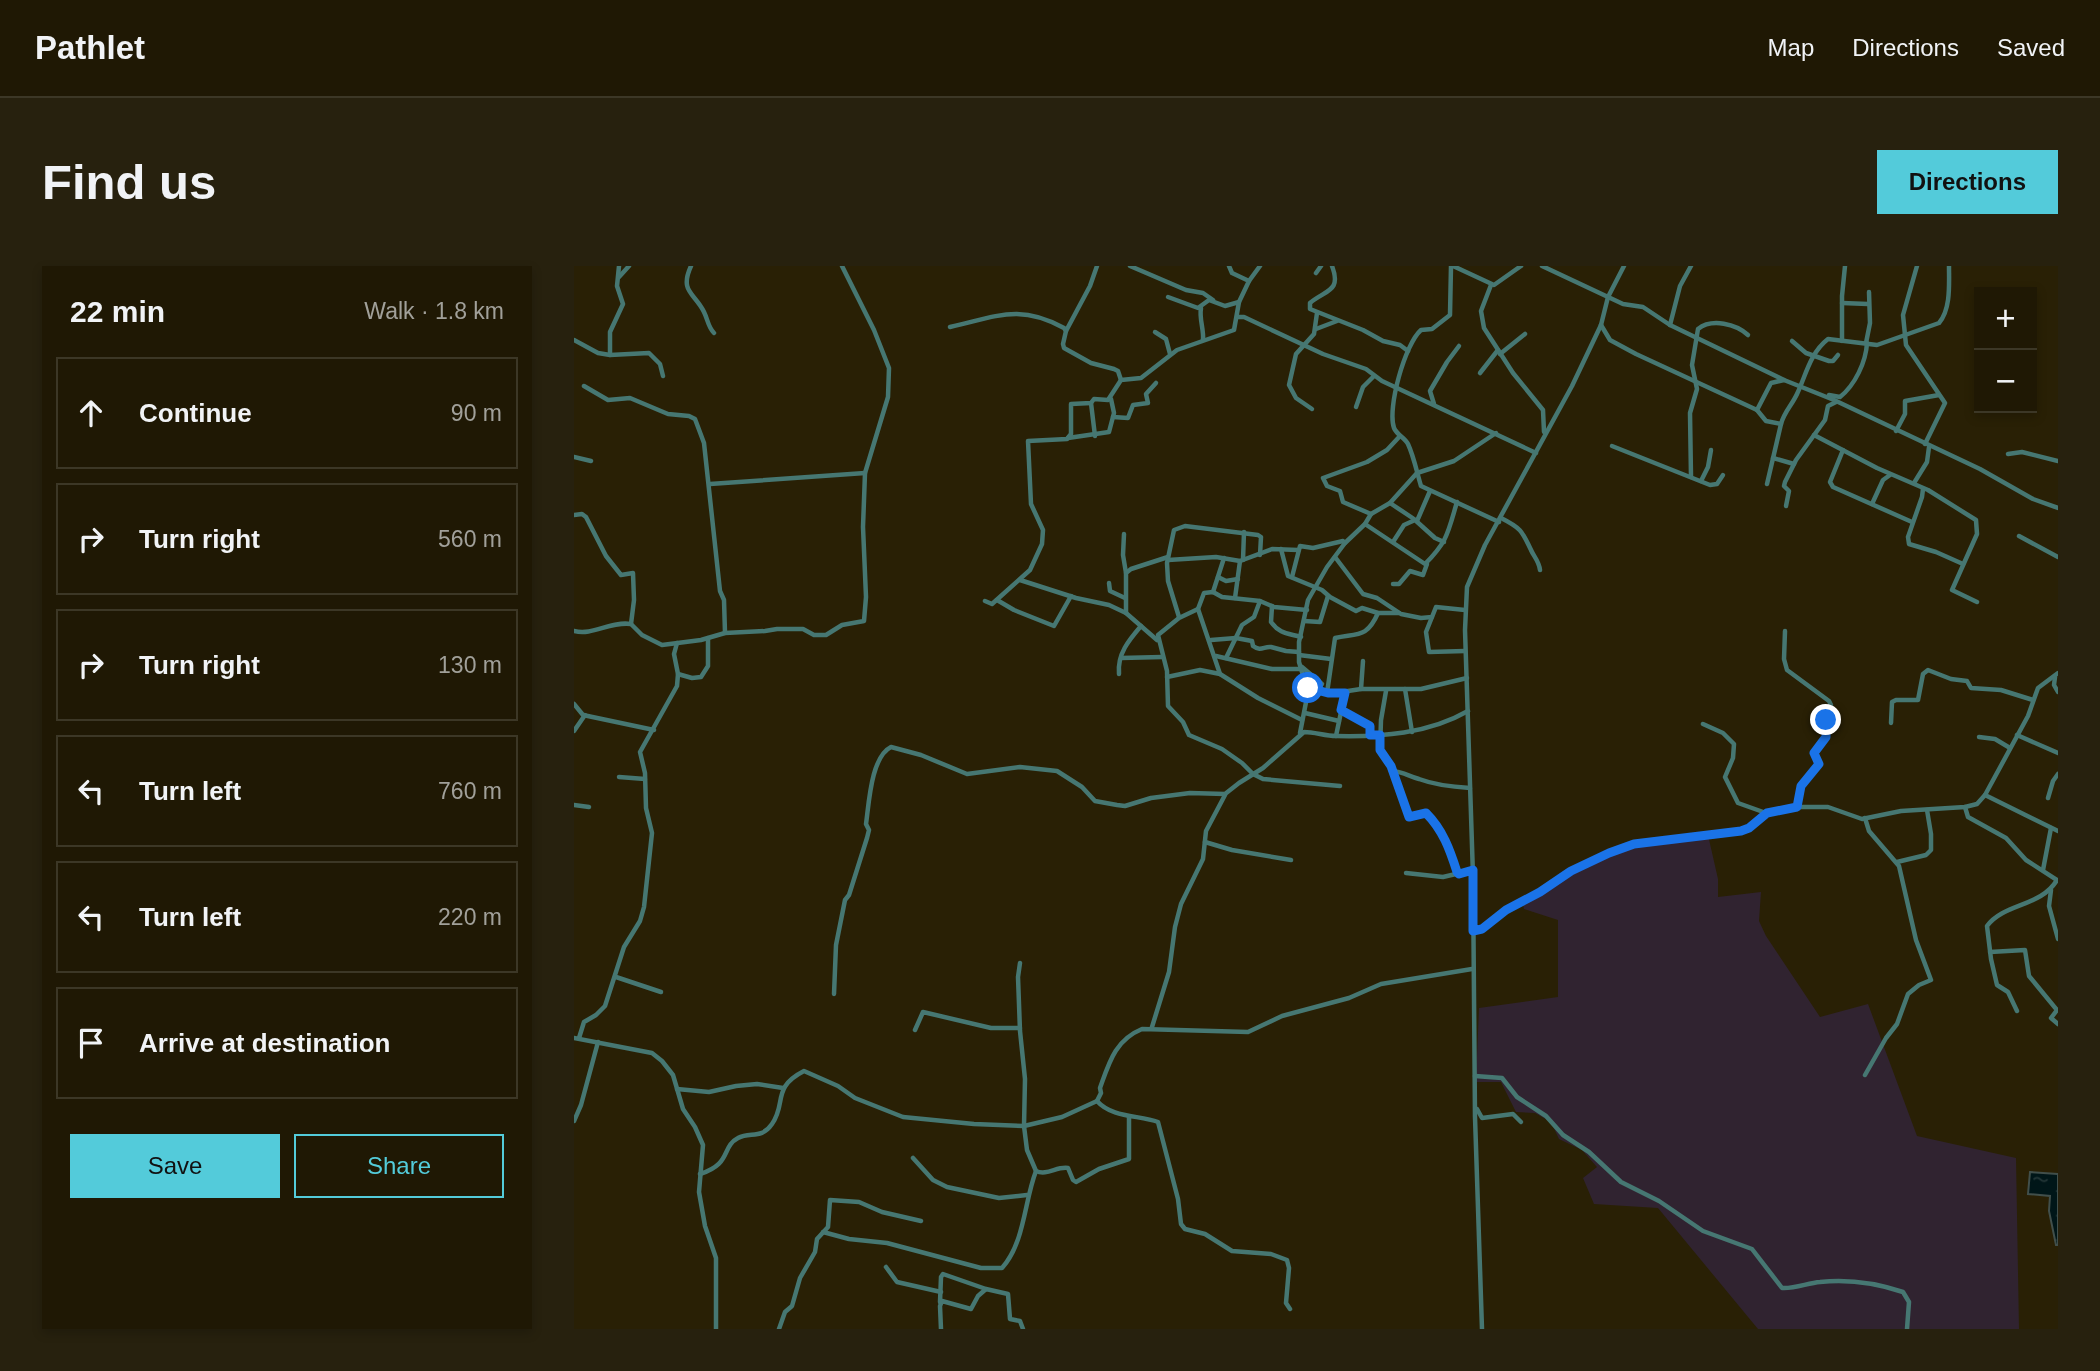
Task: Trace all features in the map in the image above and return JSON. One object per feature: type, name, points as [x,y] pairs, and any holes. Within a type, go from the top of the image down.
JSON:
[{"type":"street","points":[[610,355],[610,332],[623,304],[622,296],[618,294],[619,266]]},
{"type":"street","points":[[619,277],[629,266]]},
{"type":"street","points":[[691,266],[687,276],[688,292],[704,313],[714,333]]},
{"type":"street","points":[[574,631],[586,632],[611,624],[631,624],[642,635],[662,645],[725,633],[800,629],[821,636],[830,634],[840,626],[864,621],[865,473],[888,397],[888,368],[874,330],[842,266]]},
{"type":"street","points":[[985,601],[991,605],[1020,580],[1030,570],[1040,551],[1043,538],[1031,504],[1028,441],[1095,436],[1109,432],[1113,418],[1111,399],[1121,380],[1118,371],[1091,363],[1064,348],[1063,344],[1066,331],[1090,286],[1097,266]]},
{"type":"street","points":[[1130,266],[1186,290],[1203,293],[1225,306],[1239,302]]},
{"type":"street","points":[[1121,380],[1142,378],[1182,347],[1234,330],[1239,315],[1239,302],[1260,266]]},
{"type":"street","points":[[1316,273],[1321,266]]},
{"type":"street","points":[[1332,266],[1336,280],[1332,288],[1313,300],[1310,309],[1363,330],[1382,341],[1400,345],[1408,351]]},
{"type":"street","points":[[1521,266],[1498,284],[1491,285],[1452,266],[1450,315],[1432,329],[1418,332],[1408,351],[1393,399],[1393,417],[1395,430],[1408,444],[1421,486],[1514,524],[1524,534],[1538,559],[1540,570]]},
{"type":"street","points":[[1542,266],[1623,304],[1643,307],[1670,325],[1784,380],[1840,397],[1852,383],[1866,358],[1870,323],[1869,292]]},
{"type":"street","points":[[1482,1329],[1472,969],[1473,870],[1465,651],[1468,584],[1485,545],[1572,386],[1601,325],[1608,297],[1624,266]]},
{"type":"street","points":[[1670,325],[1680,286],[1691,266]]},
{"type":"street","points":[[1842,341],[1844,266]]},
{"type":"street","points":[[1914,483],[1927,462],[1927,446],[1945,403],[1908,350],[1904,335],[1904,309],[1917,266]]},
{"type":"street","points":[[1767,484],[1784,414],[1814,356],[1828,340],[1881,344],[1888,339],[1939,323],[1945,317],[1950,288],[1950,266]]},
{"type":"street","points":[[1227,267],[1249,281]]},
{"type":"street","points":[[1491,285],[1480,311],[1484,328],[1513,373],[1543,410],[1544,437]]},
{"type":"street","points":[[1168,297],[1201,307]]},
{"type":"street","points":[[1203,340],[1201,307],[1207,300],[1213,300]]},
{"type":"street","points":[[1842,303],[1868,304]]},
{"type":"street","points":[[950,327],[992,319],[1007,313],[1023,312],[1064,327],[1066,331]]},
{"type":"street","points":[[1309,344],[1317,313]]},
{"type":"street","points":[[1239,315],[1303,344],[1309,344],[1344,362],[1366,369],[1374,376],[1536,453]]},
{"type":"street","points":[[1315,329],[1338,320]]},
{"type":"street","points":[[1691,477],[1690,413],[1697,391],[1692,365],[1701,326],[1713,323],[1740,328],[1748,335]]},
{"type":"street","points":[[1601,325],[1610,340],[1757,410],[1766,421],[1781,424]]},
{"type":"street","points":[[1155,332],[1167,338],[1170,355]]},
{"type":"street","points":[[1480,373],[1499,352],[1525,334]]},
{"type":"street","points":[[574,340],[598,353],[649,353],[660,364],[663,376]]},
{"type":"street","points":[[1793,341],[1805,353],[1814,356],[1832,361],[1838,355]]},
{"type":"street","points":[[1303,344],[1296,354],[1289,386],[1296,398],[1312,409]]},
{"type":"street","points":[[1435,405],[1429,395],[1430,391],[1459,346]]},
{"type":"street","points":[[1356,407],[1363,387],[1374,376]]},
{"type":"street","points":[[1757,410],[1771,383],[1784,380]]},
{"type":"street","points":[[1113,418],[1128,418],[1133,405],[1149,403],[1146,394],[1156,383]]},
{"type":"street","points":[[584,386],[608,400],[630,398],[668,414],[694,418],[702,433],[710,484],[720,591],[724,600],[725,633]]},
{"type":"street","points":[[1800,386],[1980,470],[2033,499],[2058,508]]},
{"type":"street","points":[[1896,430],[1905,414],[1905,401],[1939,395]]},
{"type":"street","points":[[1067,439],[1071,434],[1071,404],[1091,402],[1094,398],[1111,399]]},
{"type":"street","points":[[1091,402],[1095,436]]},
{"type":"street","points":[[1786,506],[1790,491],[1784,486],[1785,482],[1794,464],[1825,420],[1828,406],[1836,402]]},
{"type":"street","points":[[1152,1027],[1169,972],[1181,904],[1203,859],[1206,831],[1225,794],[1263,768],[1300,733],[1308,690],[1299,653],[1308,600],[1345,543],[1365,524],[1371,514],[1390,503],[1417,473],[1454,461],[1496,433]]},
{"type":"street","points":[[1814,435],[1914,483],[1969,513],[1976,520],[1977,534],[1952,590],[1977,602]]},
{"type":"street","points":[[1371,514],[1343,502],[1340,491],[1327,486],[1322,479],[1334,472],[1367,462],[1387,450],[1400,436]]},
{"type":"street","points":[[1612,446],[1714,486],[1723,475]]},
{"type":"street","points":[[1701,481],[1708,467],[1711,450]]},
{"type":"street","points":[[1843,450],[1830,484],[1855,498],[1912,522]]},
{"type":"street","points":[[2008,454],[2024,453],[2058,461]]},
{"type":"street","points":[[574,457],[591,461]]},
{"type":"street","points":[[1773,458],[1794,464]]},
{"type":"street","points":[[710,484],[865,473]]},
{"type":"street","points":[[1872,504],[1883,480],[1891,474]]},
{"type":"street","points":[[1923,488],[1908,537],[1910,545],[1936,552],[1963,564]]},
{"type":"street","points":[[1393,542],[1404,524],[1416,520],[1430,491]]},
{"type":"street","points":[[1393,584],[1399,584],[1410,571],[1423,575],[1427,563],[1440,551],[1448,535],[1457,502]]},
{"type":"street","points":[[1390,503],[1444,542]]},
{"type":"street","points":[[574,515],[582,514],[586,517],[606,556],[621,575],[633,573],[631,624]]},
{"type":"street","points":[[1365,524],[1423,564],[1427,563]]},
{"type":"street","points":[[1179,618],[1168,586],[1168,559],[1174,530],[1180,526],[1244,532],[1261,537],[1260,555]]},
{"type":"street","points":[[1235,598],[1244,532]]},
{"type":"street","points":[[1124,534],[1126,612]]},
{"type":"street","points":[[2019,536],[2058,557]]},
{"type":"street","points":[[1292,577],[1300,545],[1313,548],[1344,540],[1345,543]]},
{"type":"street","points":[[1126,573],[1131,569],[1168,559],[1216,556],[1241,561],[1272,549],[1298,550]]},
{"type":"street","points":[[1281,549],[1286,572],[1354,611],[1362,608],[1378,613],[1432,617]]},
{"type":"street","points":[[1335,557],[1359,591],[1366,596],[1377,598],[1399,613]]},
{"type":"street","points":[[1213,592],[1224,558]]},
{"type":"street","points":[[1218,577],[1226,581],[1238,579]]},
{"type":"street","points":[[1020,580],[1097,601],[1126,612],[1158,640]]},
{"type":"street","points":[[1109,583],[1110,591],[1125,598]]},
{"type":"street","points":[[1220,674],[1198,609],[1204,593],[1213,592],[1222,597],[1260,601],[1272,607],[1307,610]]},
{"type":"street","points":[[1304,621],[1320,622],[1328,595]]},
{"type":"street","points":[[998,600],[1014,610],[1054,626],[1071,596]]},
{"type":"street","points":[[1226,658],[1242,625],[1254,617],[1260,601]]},
{"type":"street","points":[[1272,607],[1271,622],[1276,628],[1282,633],[1301,636]]},
{"type":"street","points":[[1465,610],[1436,607],[1426,629],[1429,652],[1465,651]]},
{"type":"street","points":[[1198,609],[1179,618],[1159,633],[1158,640],[1167,677],[1168,706],[1180,718],[1187,734],[1222,749],[1253,774],[1268,779],[1340,786]]},
{"type":"street","points":[[1328,693],[1335,638],[1356,637],[1368,630],[1378,613]]},
{"type":"street","points":[[1119,674],[1125,645],[1141,626]]},
{"type":"street","points":[[1785,631],[1784,659],[1787,670],[1831,705],[1826,720],[1826,737],[1814,753],[1819,764],[1801,786],[1797,807]]},
{"type":"street","points":[[678,674],[692,678],[701,677],[708,666],[708,638]]},
{"type":"street","points":[[1210,640],[1236,638],[1251,641],[1258,649],[1271,647],[1331,659]]},
{"type":"street","points":[[677,643],[674,659],[678,674],[675,692],[640,752],[645,797],[652,827],[645,902],[640,921],[624,947],[606,1006],[584,1022],[577,1038],[655,1055],[669,1069],[683,1109],[695,1127],[702,1145],[702,1210],[716,1263],[716,1329]]},
{"type":"street","points":[[1216,656],[1272,669],[1301,667],[1322,684]]},
{"type":"street","points":[[1121,658],[1162,657]]},
{"type":"street","points":[[1361,689],[1363,661]]},
{"type":"street","points":[[1167,677],[1200,670],[1220,674],[1258,698],[1302,720]]},
{"type":"street","points":[[1891,723],[1892,702],[1918,700],[1923,674],[1928,670],[1951,679],[1965,680],[1971,688],[2001,690],[2034,700]]},
{"type":"street","points":[[2057,675],[2054,685],[2058,692]]},
{"type":"street","points":[[1473,931],[1482,929],[1506,910],[1590,861],[1634,844],[1741,831],[1767,813],[1797,807],[1828,807],[1856,818],[1865,818],[1901,811],[1977,804],[1985,795],[2017,736],[2038,688],[2057,675]]},
{"type":"street","points":[[1308,690],[1345,693],[1361,689],[1405,690],[1429,688],[1467,678]]},
{"type":"street","points":[[1405,690],[1412,732]]},
{"type":"street","points":[[1385,691],[1380,750],[1392,771],[1409,817],[1421,813],[1429,816],[1450,848],[1459,874]]},
{"type":"street","points":[[1336,736],[1345,693]]},
{"type":"street","points":[[574,704],[580,713],[585,715],[654,730]]},
{"type":"street","points":[[1341,710],[1370,726],[1370,735]]},
{"type":"street","points":[[1300,733],[1336,736],[1412,732],[1468,712]]},
{"type":"street","points":[[1305,713],[1339,721]]},
{"type":"street","points":[[574,731],[585,715]]},
{"type":"street","points":[[1703,724],[1723,733],[1734,744],[1733,758],[1725,777],[1738,803],[1767,813]]},
{"type":"street","points":[[2017,736],[2058,753]]},
{"type":"street","points":[[1979,737],[1995,739],[2010,748]]},
{"type":"street","points":[[834,993],[836,946],[845,900],[849,895],[869,830],[866,822],[876,763],[886,748],[895,747],[921,755],[967,774],[1020,766],[1057,771],[1082,787],[1094,801],[1122,806],[1151,798],[1190,793],[1225,794]]},
{"type":"street","points":[[1392,771],[1406,772],[1419,779],[1442,785],[1470,788]]},
{"type":"street","points":[[2048,798],[2053,781],[2058,775]]},
{"type":"street","points":[[619,777],[645,779]]},
{"type":"street","points":[[1985,795],[2058,831]]},
{"type":"street","points":[[574,805],[589,807]]},
{"type":"street","points":[[1965,807],[1968,817],[2006,838],[2026,860],[2058,880],[2051,890],[1988,924],[1990,952],[1997,985],[2008,992],[2017,1011]]},
{"type":"street","points":[[1897,862],[1926,855],[1931,850],[1927,810]]},
{"type":"street","points":[[1865,818],[1869,831],[1897,862],[1916,940],[1931,980],[1908,994],[1897,1024],[1886,1038],[1866,1075]]},
{"type":"street","points":[[2043,870],[2051,828]]},
{"type":"street","points":[[1205,842],[1232,850],[1291,860]]},
{"type":"street","points":[[1405,873],[1433,877],[1473,870]]},
{"type":"street","points":[[2051,890],[2049,906],[2058,939]]},
{"type":"street","points":[[1990,952],[2025,950],[2029,976],[2058,1009],[2051,1018],[2058,1024]]},
{"type":"street","points":[[823,1232],[849,1239],[887,1243],[981,1268],[997,1269],[1004,1266],[1020,1234],[1027,1195],[1035,1171],[1027,1150],[1024,1126],[1025,1079],[1020,1028],[1020,963]]},
{"type":"street","points":[[700,1174],[719,1166],[736,1139],[757,1135],[769,1128],[775,1118],[783,1088],[801,1072],[807,1071],[838,1086],[855,1098],[904,1117],[1024,1126],[1067,1115],[1097,1101],[1119,1044],[1132,1033],[1152,1027],[1248,1032],[1282,1016],[1349,998],[1381,984],[1472,969]]},
{"type":"street","points":[[616,977],[660,992]]},
{"type":"street","points":[[915,1030],[923,1012],[990,1028],[1020,1028]]},
{"type":"street","points":[[574,1121],[598,1042]]},
{"type":"street","points":[[1475,1076],[1502,1078],[1517,1097],[1546,1116],[1563,1135],[1589,1152],[1621,1182],[1658,1201],[1703,1231],[1752,1249],[1782,1288],[1823,1281],[1854,1282],[1903,1292],[1909,1303],[1907,1329]]},
{"type":"street","points":[[677,1089],[709,1092],[757,1084],[783,1088]]},
{"type":"street","points":[[1097,1101],[1100,1105],[1129,1116],[1156,1120],[1160,1124],[1183,1228],[1205,1234],[1229,1250],[1271,1254],[1287,1260],[1289,1268],[1286,1303],[1290,1309]]},
{"type":"street","points":[[1475,1105],[1482,1118],[1513,1114],[1521,1122]]},
{"type":"street","points":[[1035,1171],[1042,1173],[1068,1168],[1076,1182],[1099,1169],[1129,1159],[1129,1116]]},
{"type":"street","points":[[913,1158],[933,1180],[947,1187],[999,1198],[1027,1195]]},
{"type":"street","points":[[779,1329],[785,1312],[792,1305],[800,1278],[815,1252],[817,1239],[828,1227],[828,1203],[832,1200],[859,1202],[882,1212],[921,1221]]},
{"type":"street","points":[[886,1267],[895,1282],[941,1292]]},
{"type":"street","points":[[942,1329],[940,1303],[941,1276],[944,1274],[1008,1294],[1010,1319],[1020,1321],[1023,1329]]},
{"type":"street","points":[[940,1303],[948,1301],[971,1309],[978,1296],[986,1289]]},
{"type":"shaded area","points":[[1708,835],[1718,879],[1718,897],[1761,892],[1759,921],[1766,936],[1820,1017],[1868,1004],[1917,1136],[2016,1158],[2019,1329],[1758,1329],[1658,1208],[1594,1204],[1583,1178],[1597,1167],[1582,1150],[1559,1139],[1551,1122],[1535,1113],[1516,1112],[1501,1082],[1476,1082],[1479,1008],[1558,997],[1558,920],[1524,909],[1522,901],[1574,868],[1624,846]]},
{"type":"water","points":[[2030,1172],[2058,1174],[2058,1245],[2049,1211],[2050,1196],[2028,1194]]},
{"type":"route","points":[[1308,688],[1328,693],[1345,693],[1341,710],[1370,726],[1370,735],[1380,735],[1381,754],[1391,766],[1406,813],[1409,817],[1426,813],[1450,848],[1457,872],[1459,874],[1473,870],[1473,931],[1482,929],[1506,910],[1571,871],[1609,853],[1634,844],[1741,831],[1767,813],[1797,807],[1801,786],[1819,764],[1814,753],[1826,737],[1826,720]]}]
